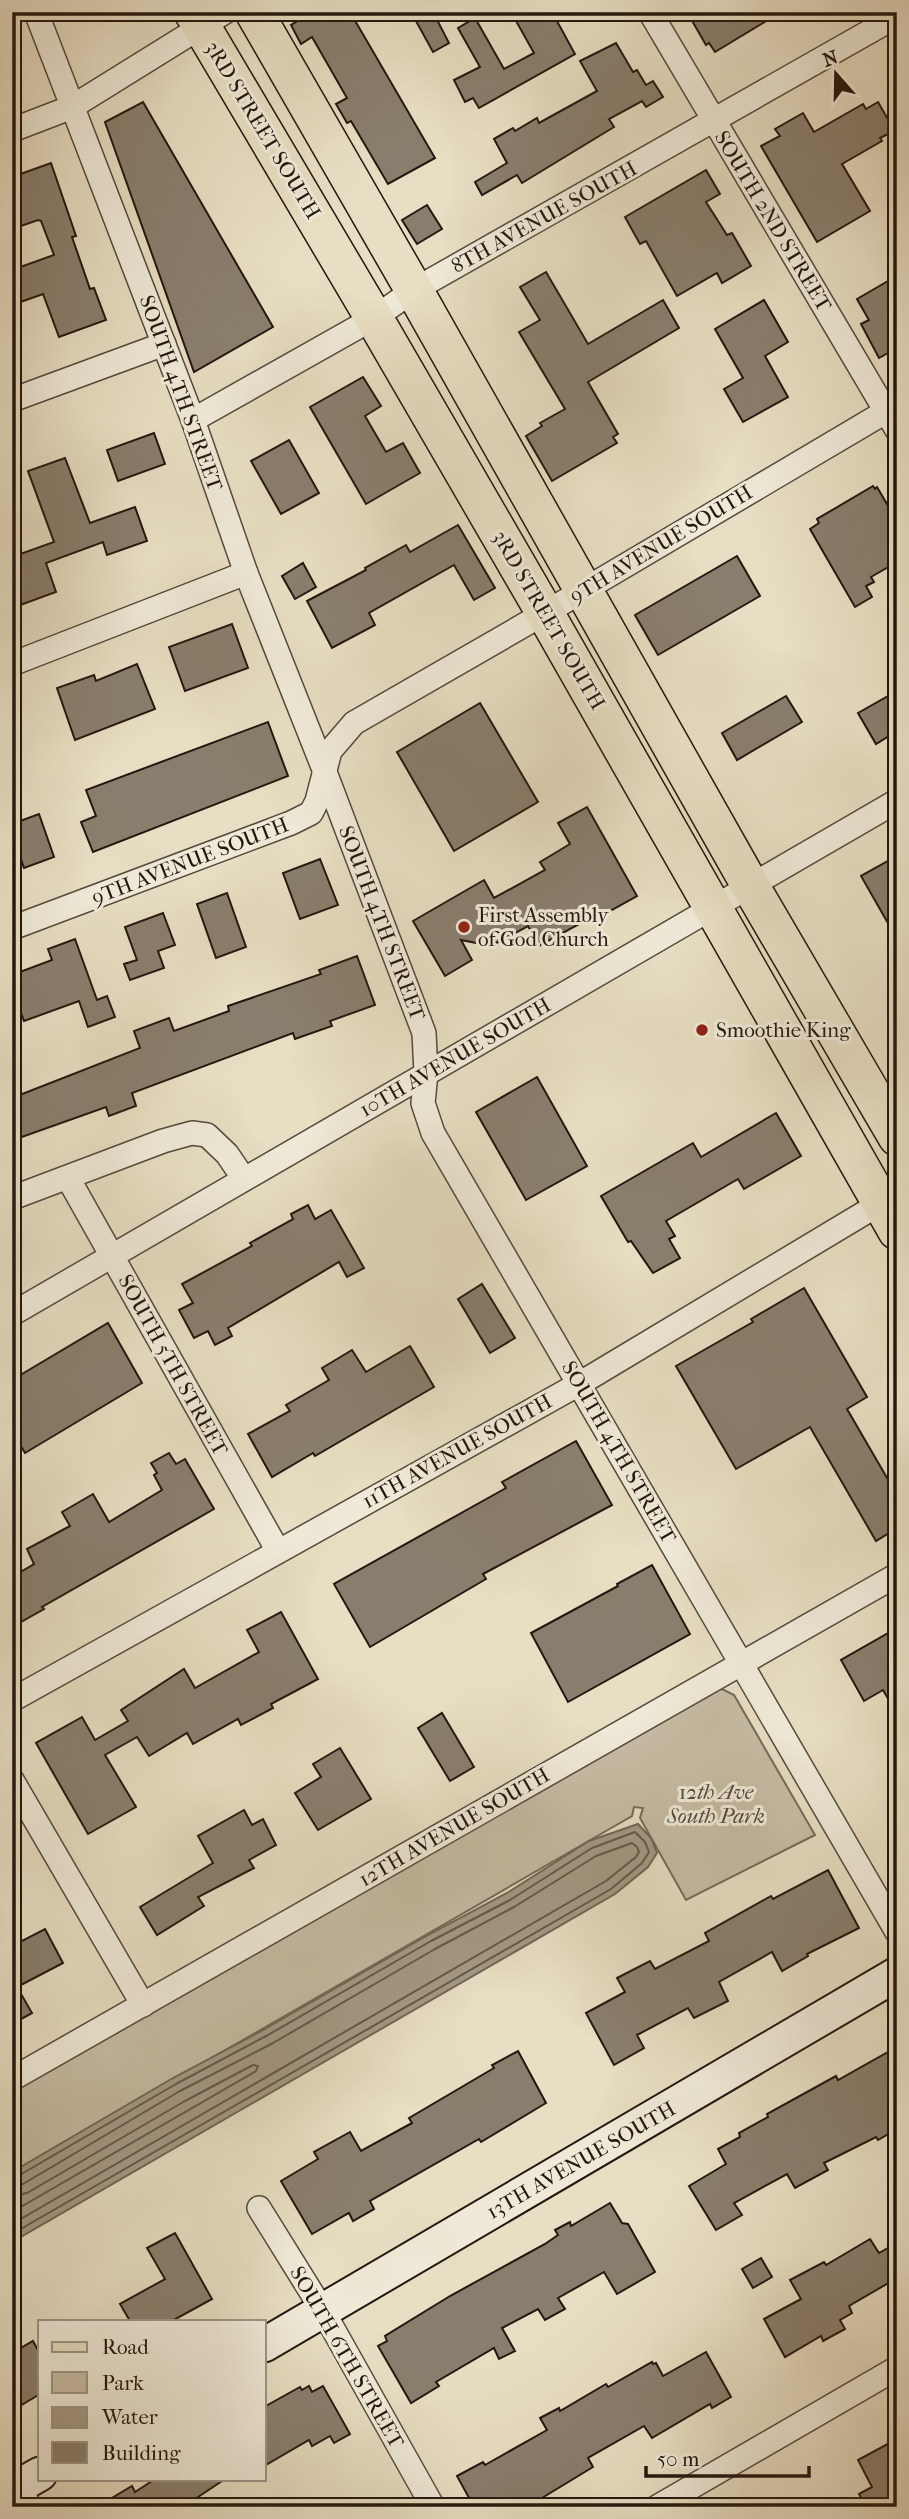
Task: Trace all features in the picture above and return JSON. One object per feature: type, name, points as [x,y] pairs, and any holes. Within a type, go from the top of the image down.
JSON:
[{"type":"main road","name":"3RD STREET SOUTH","points":[[254,12],[751,887],[897,1137]]},
{"type":"main road","name":"3RD STREET SOUTH","points":[[207,17],[374,318],[891,1209]]},
{"type":"street","name":"SOUTH 4TH STREET","points":[[36,12],[193,420],[246,573],[424,1033],[426,1073],[423,1103],[433,1133],[897,1932]]},
{"type":"street","name":"SOUTH 2ND STREET","points":[[650,12],[893,416]]},
{"type":"street","name":"8TH AVENUE SOUTH","points":[[193,420],[374,318],[414,290],[897,16]]},
{"type":"street","points":[[12,130],[72,107],[207,17]]},
{"type":"street","points":[[12,400],[164,344]]},
{"type":"street","name":"9TH AVENUE SOUTH","points":[[12,928],[291,823],[311,813],[317,801],[330,751],[354,723],[893,416]]},
{"type":"street","points":[[12,664],[246,573]]},
{"type":"street","name":"10TH AVENUE SOUTH","points":[[12,1314],[897,801]]},
{"type":"street","points":[[12,1198],[163,1141],[192,1133],[207,1135],[227,1154],[244,1179]]},
{"type":"street","name":"SOUTH 5TH STREET","points":[[68,1178],[278,1551]]},
{"type":"street","name":"11TH AVENUE SOUTH","points":[[12,1700],[891,1209]]},
{"type":"street","name":"12TH AVENUE SOUTH","points":[[12,2080],[897,1576]]},
{"type":"street","points":[[12,1780],[143,2005]]},
{"type":"street","name":"13TH AVENUE SOUTH","points":[[266,2344],[897,1974]]},
{"type":"street","name":"SOUTH 6TH STREET","points":[[258,2208],[323,2311],[433,2507]]},
{"type":"street","points":[[657,2507],[897,2368]]},
{"type":"green space","name":"12th Ave South Park","points":[[714,1685],[734,1695],[815,1835],[686,1900],[640,1818],[643,1808],[634,1807],[632,1816],[12,2173],[12,2086]]},
{"type":"water","points":[[638,1824],[651,1838],[657,1853],[648,1867],[615,1894],[12,2242],[12,2172],[173,2078],[507,1893],[589,1841]]},
{"type":"building","points":[[313,12],[350,12],[435,158],[388,184],[351,121],[347,123],[336,104],[347,98],[312,37],[301,44],[291,25]]},
{"type":"building","points":[[411,12],[433,12],[449,43],[433,52]]},
{"type":"building","points":[[511,12],[552,12],[575,54],[479,108],[473,98],[465,102],[454,80],[480,67],[458,28],[475,18],[504,69],[534,53]]},
{"type":"building","points":[[687,12],[781,12],[715,52],[709,43],[706,45]]},
{"type":"building","points":[[616,43],[633,72],[637,70],[646,85],[653,81],[663,97],[646,107],[642,101],[609,119],[614,127],[522,183],[517,175],[482,195],[475,182],[507,163],[494,139],[537,118],[539,123],[597,91],[580,61]]},
{"type":"building","points":[[143,102],[273,327],[194,372],[105,122]]},
{"type":"building","points":[[878,102],[893,128],[890,130],[892,132],[880,138],[882,141],[842,164],[870,211],[817,242],[761,146],[780,136],[775,129],[803,113],[814,132],[863,104],[866,109]]},
{"type":"building","points":[[51,163],[76,236],[72,237],[90,289],[94,288],[106,320],[59,337],[43,294],[12,305],[12,270],[54,255],[41,221],[12,229],[12,177]]},
{"type":"building","points":[[706,170],[720,194],[706,202],[727,235],[732,233],[751,266],[722,283],[717,273],[677,296],[646,241],[640,244],[625,217]]},
{"type":"building","points":[[427,205],[442,229],[417,244],[402,220]]},
{"type":"building","points":[[546,272],[588,344],[663,300],[679,328],[588,382],[618,434],[613,437],[617,443],[552,481],[526,436],[542,426],[540,423],[565,409],[519,332],[540,320],[520,287]]},
{"type":"building","points":[[888,281],[897,297],[897,348],[879,358],[861,324],[869,320],[857,299]]},
{"type":"building","points":[[764,300],[788,342],[765,356],[788,397],[743,422],[724,389],[743,378],[715,329]]},
{"type":"building","points":[[363,377],[381,406],[365,416],[386,452],[403,443],[420,473],[366,504],[310,407]]},
{"type":"building","points":[[154,433],[165,464],[118,481],[107,450]]},
{"type":"building","points":[[289,440],[319,493],[281,514],[251,461]]},
{"type":"building","points":[[65,458],[90,523],[135,507],[147,541],[107,555],[103,542],[46,563],[56,592],[12,608],[12,557],[54,542],[28,471]]},
{"type":"building","points":[[873,486],[875,489],[877,487],[897,521],[897,562],[871,577],[874,582],[866,586],[872,597],[855,607],[810,529],[819,523],[817,519]]},
{"type":"building","points":[[458,525],[495,588],[474,600],[454,565],[369,613],[375,625],[332,648],[307,601],[406,545],[410,552]]},
{"type":"building","points":[[737,556],[760,596],[658,655],[635,615]]},
{"type":"building","points":[[303,563],[316,587],[295,599],[282,576]]},
{"type":"building","points":[[232,624],[248,668],[185,691],[169,647]]},
{"type":"building","points":[[137,664],[155,709],[75,740],[57,688],[94,675],[96,681]]},
{"type":"building","points":[[897,691],[897,731],[876,744],[858,713]]},
{"type":"building","points":[[786,696],[802,722],[737,760],[722,733]]},
{"type":"building","points":[[480,703],[538,802],[454,851],[397,752]]},
{"type":"building","points":[[268,722],[288,776],[93,852],[81,822],[96,816],[86,790]]},
{"type":"building","points":[[587,807],[637,896],[539,946],[528,926],[491,946],[461,940],[472,960],[445,976],[413,921],[484,880],[494,898],[545,870],[540,862],[570,844],[558,823]]},
{"type":"building","points":[[39,814],[54,857],[24,868],[19,853],[12,856],[12,824]]},
{"type":"building","points":[[897,856],[897,939],[861,876]]},
{"type":"building","points":[[320,859],[338,905],[300,919],[283,873]]},
{"type":"building","points":[[227,893],[246,947],[216,958],[197,904]]},
{"type":"building","points":[[163,913],[175,945],[158,951],[164,968],[130,980],[124,964],[137,960],[125,927]]},
{"type":"building","points":[[75,939],[97,1000],[107,996],[115,1017],[88,1027],[79,1001],[24,1021],[12,989],[12,975],[52,960],[48,949]]},
{"type":"building","points":[[357,956],[375,1005],[330,1021],[332,1026],[295,1039],[293,1033],[132,1093],[136,1106],[109,1116],[106,1107],[19,1138],[12,1120],[12,1098],[140,1048],[134,1031],[169,1018],[174,1031],[229,1011],[228,1006],[321,974],[319,970]]},
{"type":"building","points":[[537,1077],[587,1166],[526,1200],[476,1112]]},
{"type":"building","points":[[776,1113],[801,1156],[744,1189],[738,1179],[666,1221],[675,1236],[669,1239],[680,1258],[653,1273],[631,1241],[628,1242],[601,1196],[693,1143],[701,1157]]},
{"type":"building","points":[[308,1205],[315,1219],[331,1210],[364,1268],[347,1277],[339,1262],[228,1328],[232,1336],[215,1345],[208,1331],[194,1338],[179,1310],[193,1303],[182,1284],[252,1246],[250,1243],[293,1219],[291,1214]]},
{"type":"building","points":[[482,1284],[515,1338],[490,1353],[458,1299]]},
{"type":"building","points":[[804,1288],[867,1397],[847,1409],[897,1495],[897,1528],[876,1541],[810,1427],[736,1469],[676,1366],[753,1322],[751,1319]]},
{"type":"building","points":[[108,1323],[142,1383],[25,1453],[12,1431],[12,1380]]},
{"type":"building","points":[[410,1346],[434,1387],[315,1456],[313,1453],[272,1477],[248,1434],[290,1411],[286,1405],[329,1380],[322,1368],[352,1350],[366,1372]]},
{"type":"building","points":[[576,1441],[612,1505],[483,1574],[486,1579],[370,1647],[334,1584],[506,1488],[502,1482]]},
{"type":"building","points":[[169,1453],[176,1464],[185,1459],[214,1509],[42,1607],[44,1609],[12,1627],[12,1577],[34,1564],[27,1549],[70,1526],[62,1512],[93,1494],[109,1522],[162,1490],[151,1463]]},
{"type":"building","points":[[652,1565],[690,1634],[568,1702],[531,1633]]},
{"type":"building","points":[[281,1612],[318,1679],[271,1704],[273,1708],[241,1725],[238,1719],[193,1744],[187,1733],[149,1756],[137,1737],[105,1755],[136,1807],[88,1834],[36,1743],[82,1717],[95,1740],[128,1721],[121,1710],[184,1669],[195,1688],[259,1652],[247,1630]]},
{"type":"building","points":[[897,1628],[897,1714],[883,1690],[864,1701],[841,1660]]},
{"type":"building","points":[[442,1713],[474,1767],[450,1781],[418,1728]]},
{"type":"building","points":[[340,1748],[371,1799],[318,1830],[295,1793],[321,1777],[313,1764]]},
{"type":"building","points":[[244,1810],[252,1825],[263,1819],[276,1845],[249,1860],[254,1868],[198,1897],[204,1906],[157,1935],[140,1907],[213,1863],[198,1836]]},
{"type":"building","points":[[828,1870],[859,1928],[807,1954],[808,1956],[782,1971],[772,1952],[719,1982],[728,2001],[694,2018],[688,2008],[637,2035],[644,2048],[614,2065],[586,2013],[625,1992],[617,1978],[650,1961],[655,1969],[709,1941],[705,1933],[771,1896],[773,1899]]},
{"type":"building","points":[[45,1929],[63,1963],[17,1987],[32,2013],[12,2024],[12,1946]]},
{"type":"building","points":[[897,2047],[897,2129],[824,2163],[828,2170],[795,2188],[787,2174],[734,2203],[742,2215],[716,2230],[689,2186],[726,2164],[718,2149],[740,2137],[739,2133],[768,2117],[767,2114],[836,2076],[838,2080]]},
{"type":"building","points":[[518,2051],[546,2103],[481,2142],[479,2139],[370,2201],[374,2209],[353,2221],[349,2213],[312,2234],[281,2181],[318,2159],[314,2152],[350,2132],[361,2151],[412,2123],[409,2118]]},
{"type":"building","points":[[610,2203],[622,2223],[628,2224],[655,2272],[617,2294],[604,2272],[558,2298],[565,2309],[545,2320],[538,2309],[502,2328],[515,2351],[499,2359],[494,2348],[436,2382],[439,2386],[411,2403],[378,2346],[387,2341],[385,2336],[450,2296],[545,2244],[558,2235],[555,2230],[570,2222],[571,2226]]},
{"type":"building","points":[[175,2233],[212,2299],[174,2320],[129,2320],[120,2304],[165,2279],[147,2248]]},
{"type":"building","points":[[870,2239],[879,2253],[897,2243],[897,2278],[849,2306],[852,2313],[840,2320],[845,2329],[823,2341],[821,2336],[785,2357],[764,2319],[801,2299],[790,2280],[824,2262],[826,2265]]},
{"type":"building","points":[[761,2258],[772,2277],[753,2288],[742,2269]]},
{"type":"building","points":[[33,2341],[38,2350],[38,2395],[20,2406],[12,2394],[12,2353]]},
{"type":"building","points":[[706,2352],[731,2397],[712,2408],[710,2404],[652,2438],[644,2426],[588,2458],[593,2467],[527,2507],[474,2507],[457,2476],[483,2462],[485,2465],[547,2430],[540,2418],[559,2408],[560,2411],[606,2384],[608,2387],[652,2362],[656,2363],[663,2376]]},
{"type":"building","points":[[309,2386],[312,2392],[323,2386],[350,2434],[334,2443],[330,2436],[312,2446],[309,2440],[266,2465],[266,2406],[300,2387],[302,2390]]},
{"type":"building","points":[[897,2439],[897,2507],[866,2507],[859,2494],[872,2487],[858,2460]]},
{"type":"building","points":[[153,2480],[224,2480],[183,2507],[97,2507],[132,2486],[135,2492]]},
{"type":"place","name":"First Assembly of God Church","points":[[464,927]]},
{"type":"place","name":"Smoothie King","points":[[702,1030]]}]
